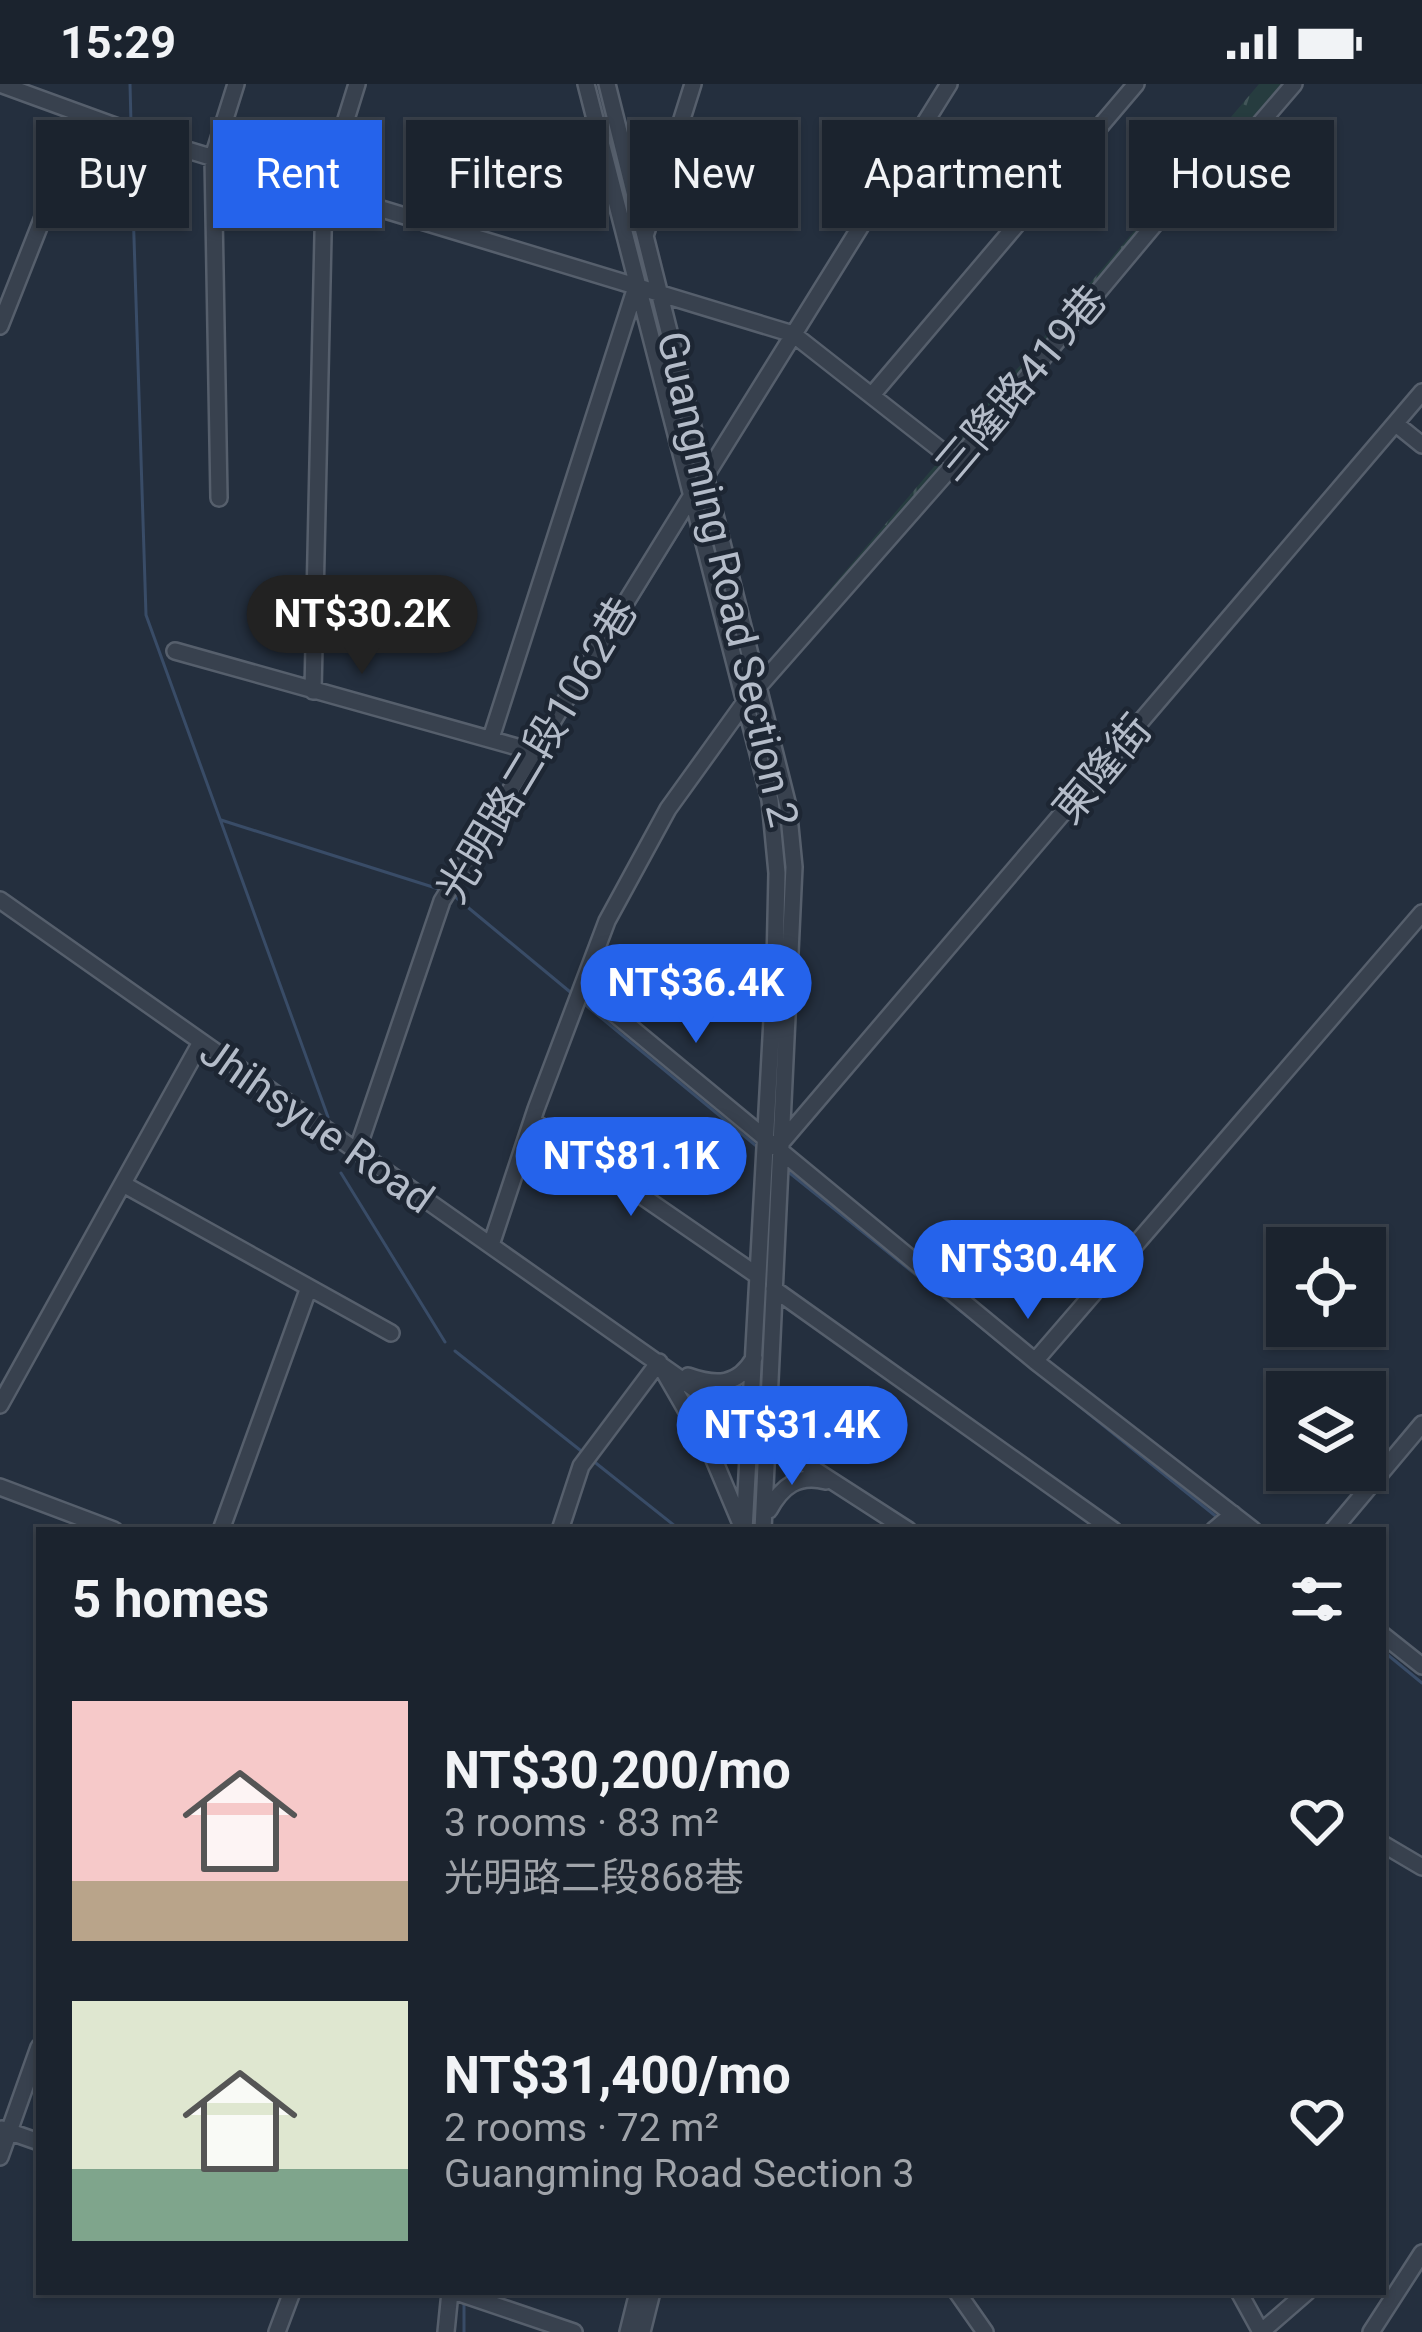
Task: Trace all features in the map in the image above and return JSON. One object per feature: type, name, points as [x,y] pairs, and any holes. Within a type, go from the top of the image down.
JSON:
[{"type":"street","points":[[0,84],[213,157]]},
{"type":"street","points":[[225,120],[236,84]]},
{"type":"street","points":[[346,120],[357,84]]},
{"type":"street","name":"Guangming Road Section 2","points":[[586,84],[705,477],[753,693]]},
{"type":"street","name":"Guangming Road Section 2","points":[[607,84],[645,236],[648,291],[692,495],[788,806],[794,867],[775,1144],[758,1276],[753,1430],[743,1527]]},
{"type":"street","points":[[645,236],[693,84]]},
{"type":"street","points":[[705,477],[949,84]]},
{"type":"street","points":[[872,395],[1136,84]]},
{"type":"street","name":"三隆路419巷","points":[[491,1245],[582,987],[631,869],[753,693],[956,462],[1200,170],[1226,163],[1294,84]]},
{"type":"street","points":[[0,326],[83,116]]},
{"type":"street","points":[[382,208],[796,337],[956,462]]},
{"type":"street","points":[[214,228],[219,498]]},
{"type":"street","points":[[313,691],[323,228]]},
{"type":"street","points":[[491,738],[648,291]]},
{"type":"street","name":"東隆街","points":[[775,1144],[1422,392]]},
{"type":"street","points":[[1396,424],[1422,445]]},
{"type":"street","name":"光明路二段1062巷","points":[[357,1150],[442,901],[692,495]]},
{"type":"street","points":[[175,651],[535,752]]},
{"type":"street","name":"Jhihsyue Road","points":[[0,900],[753,1430],[903,1527]]},
{"type":"street","points":[[1035,1361],[1422,913]]},
{"type":"street","points":[[582,987],[1224,1522]]},
{"type":"street","points":[[0,1405],[200,1044]]},
{"type":"street","points":[[533,1120],[758,1276]]},
{"type":"street","name":"Guangming Road Section 2","points":[[763,1527],[771,1441],[775,1144]]},
{"type":"street","points":[[123,1184],[392,1333]]},
{"type":"street","points":[[774,1289],[1109,1527]]},
{"type":"street","points":[[222,1527],[308,1290]]},
{"type":"street","points":[[658,1362],[714,1385],[743,1373],[756,1351]]},
{"type":"street","points":[[561,1527],[586,1459],[658,1362]]},
{"type":"street","points":[[658,1362],[733,1495],[742,1527]]},
{"type":"street","points":[[1336,1527],[1422,1424]]},
{"type":"street","points":[[764,1527],[780,1491],[796,1480],[838,1484]]},
{"type":"street","points":[[0,1487],[106,1527]]},
{"type":"street","points":[[1386,1637],[1422,1666]]},
{"type":"street","points":[[1386,1846],[1422,1867]]},
{"type":"street","points":[[0,2157],[5,2130],[36,2054]]},
{"type":"street","points":[[5,2130],[36,2141]]},
{"type":"street","points":[[1371,2332],[1422,2253]]},
{"type":"street","points":[[277,2332],[291,2295]]},
{"type":"street","points":[[446,2332],[452,2295]]},
{"type":"street","points":[[462,2295],[574,2332]]},
{"type":"street","points":[[628,2332],[637,2295]]},
{"type":"street","points":[[642,2332],[651,2295]]},
{"type":"street","points":[[959,2295],[986,2332]]},
{"type":"street","points":[[1245,2295],[1261,2332],[1304,2295]]},
{"type":"green space","points":[[1259,84],[1294,84],[1263,120],[1228,120]]},
{"type":"green space","points":[[1137,228],[1149,228],[760,684],[758,674]]},
{"type":"waterway","points":[[130,84],[131,120]]},
{"type":"waterway","points":[[134,228],[146,615],[328,1117]]},
{"type":"waterway","points":[[553,736],[690,514]]},
{"type":"waterway","points":[[221,820],[439,889]]},
{"type":"waterway","points":[[456,894],[491,836]]},
{"type":"waterway","points":[[453,895],[575,996]]},
{"type":"waterway","points":[[582,1002],[760,1149]]},
{"type":"waterway","points":[[786,1170],[998,1341]]},
{"type":"waterway","points":[[341,1173],[445,1342]]},
{"type":"waterway","points":[[455,1351],[585,1454]]},
{"type":"waterway","points":[[1062,1392],[1218,1518]]},
{"type":"waterway","points":[[592,1460],[676,1527]]},
{"type":"waterway","points":[[1386,1653],[1422,1683]]},
{"type":"waterway","points":[[464,2304],[464,2332]]}]
